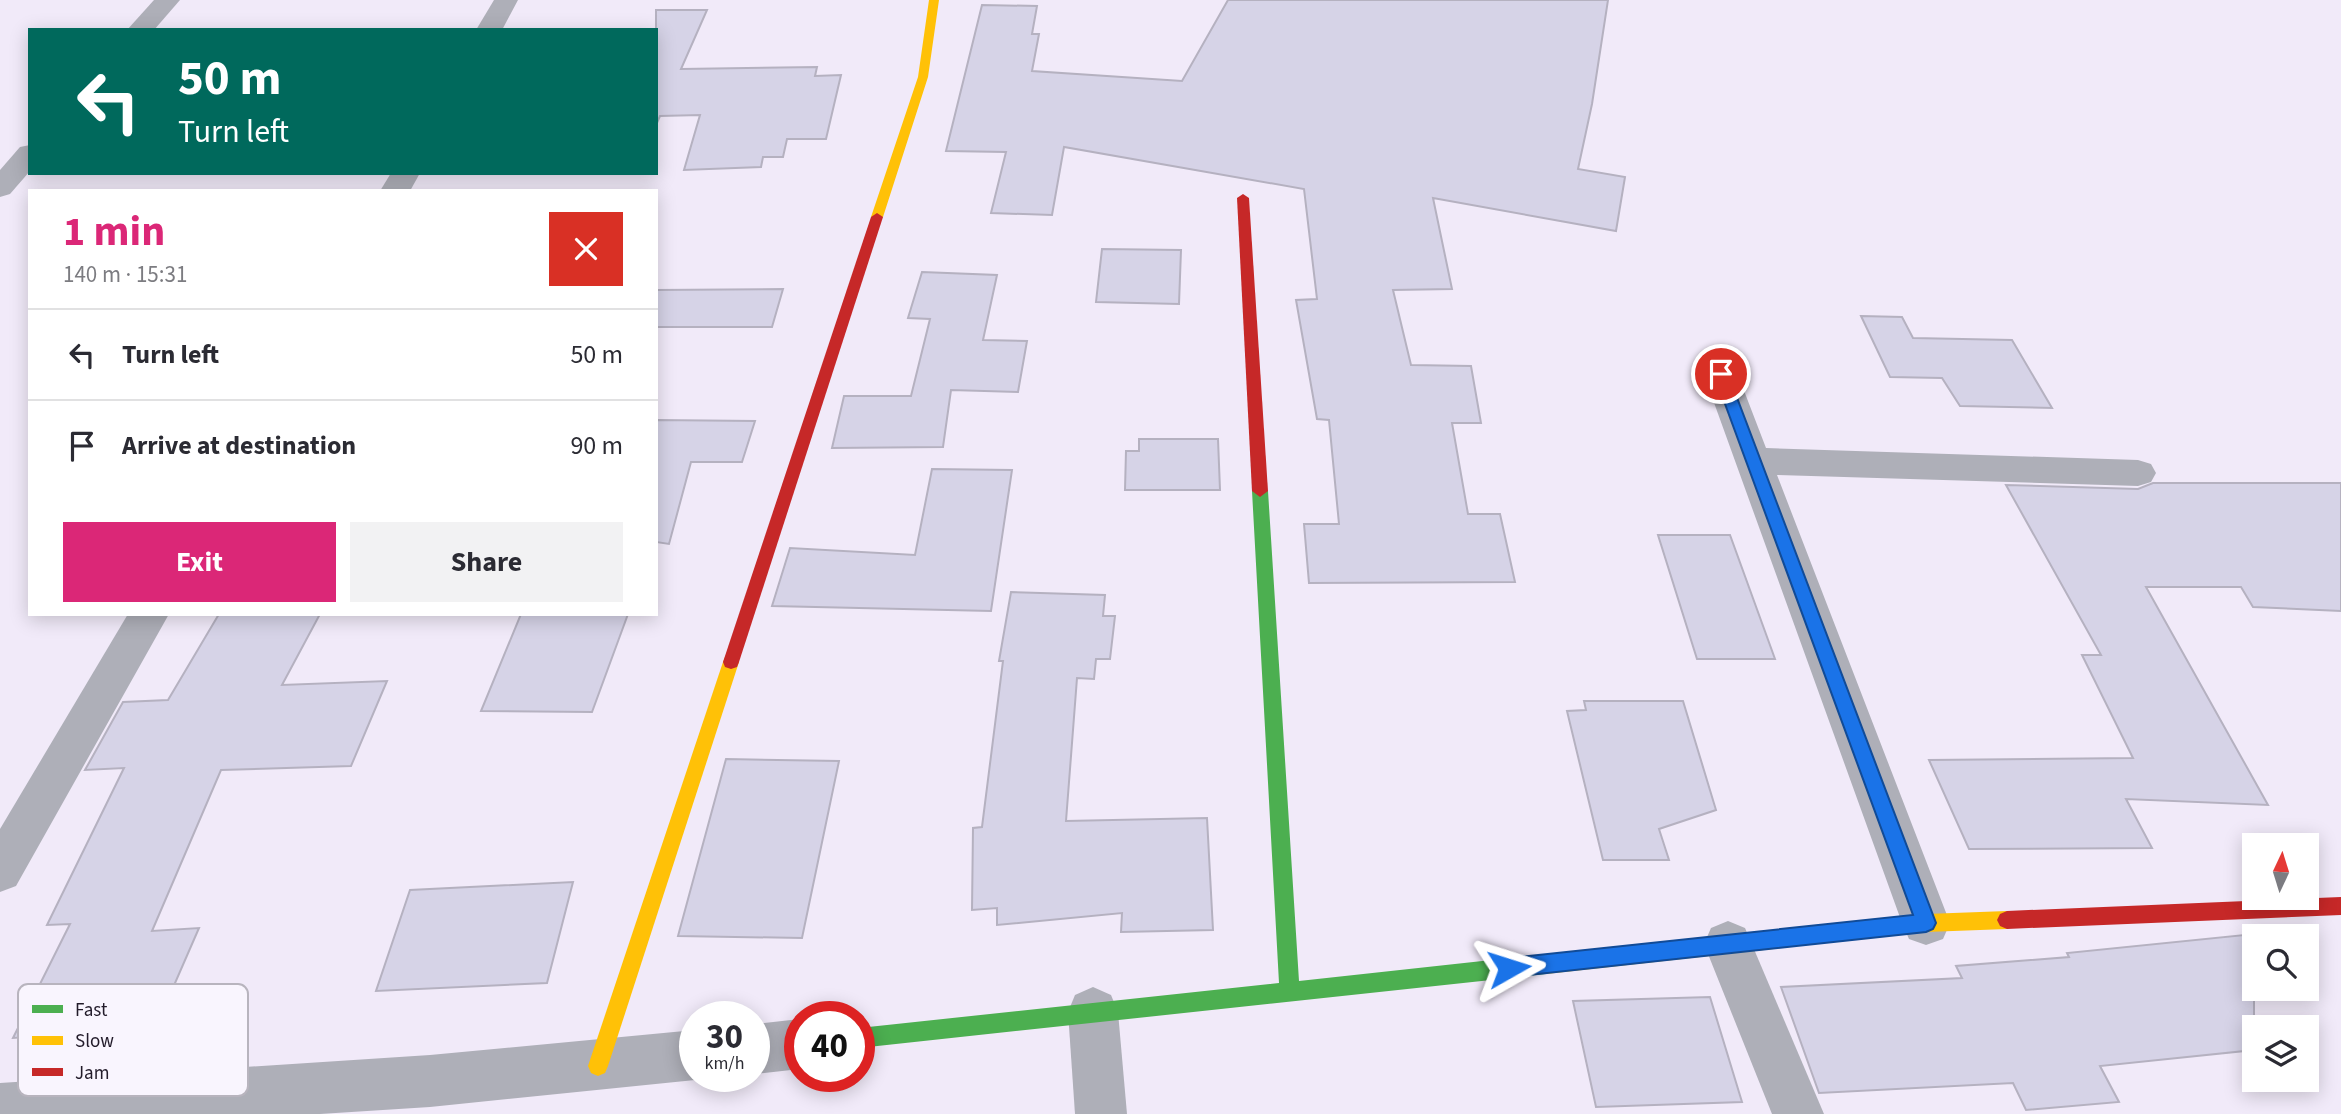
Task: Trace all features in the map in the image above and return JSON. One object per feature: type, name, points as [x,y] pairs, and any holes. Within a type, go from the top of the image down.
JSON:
[{"type":"street","points":[[142,28],[168,0]]},
{"type":"street","points":[[490,28],[506,0]]},
{"type":"street","points":[[598,1066],[923,77],[933,0]]},
{"type":"street","points":[[0,188],[28,155]]},
{"type":"street","points":[[1243,198],[1290,991]]},
{"type":"street","points":[[1721,374],[1926,923]]},
{"type":"street","points":[[1753,461],[2138,473]]},
{"type":"street","points":[[0,872],[148,616]]},
{"type":"street","points":[[875,1036],[1926,923],[2340,908]]},
{"type":"street","points":[[1728,944],[1798,1114]]},
{"type":"street","points":[[1093,1012],[1101,1114]]},
{"type":"street","points":[[0,1109],[425,1098],[598,1066],[679,1057]]},
{"type":"building","points":[[1228,0],[1608,0],[1592,104],[1578,169],[1625,177],[1616,231],[1433,198],[1452,289],[1393,290],[1411,365],[1471,366],[1481,423],[1452,423],[1468,514],[1500,514],[1515,582],[1309,583],[1304,524],[1339,524],[1329,420],[1317,419],[1296,300],[1317,299],[1304,189],[1064,147],[1052,215],[991,213],[1006,152],[946,151],[982,5],[1037,6],[1032,34],[1039,34],[1032,71],[1182,81]]},
{"type":"building","points":[[656,10],[707,10],[681,69],[817,67],[815,76],[841,75],[826,139],[787,139],[783,157],[763,157],[761,167],[684,170],[700,115],[660,116],[658,120]]},
{"type":"building","points":[[1102,249],[1181,250],[1179,304],[1096,302]]},
{"type":"building","points":[[922,272],[997,275],[983,340],[1027,341],[1018,392],[951,390],[943,447],[832,448],[844,396],[911,396],[930,319],[908,318]]},
{"type":"building","points":[[783,289],[772,327],[658,327],[658,290]]},
{"type":"building","points":[[1861,316],[1902,317],[1913,338],[2012,340],[2052,408],[1960,406],[1942,378],[1890,377]]},
{"type":"building","points":[[658,420],[755,421],[742,462],[691,462],[669,544],[658,542]]},
{"type":"building","points":[[1139,439],[1218,439],[1220,490],[1125,490],[1126,451],[1139,451]]},
{"type":"building","points":[[932,469],[1012,470],[991,611],[772,606],[790,548],[915,555]]},
{"type":"building","points":[[2153,483],[2341,483],[2341,611],[2253,607],[2241,587],[2146,587],[2268,805],[2126,799],[2152,848],[1969,849],[1929,760],[2133,758],[2082,655],[2101,655],[2006,485],[2138,489]]},
{"type":"building","points":[[1658,535],[1730,535],[1775,659],[1697,659]]},
{"type":"building","points":[[1011,592],[1105,595],[1103,616],[1115,616],[1110,659],[1096,659],[1094,679],[1077,678],[1066,821],[1207,818],[1213,930],[1121,932],[1122,913],[997,925],[997,908],[972,910],[973,828],[982,827],[1003,661],[999,661]]},
{"type":"building","points":[[218,616],[319,616],[282,685],[387,681],[351,766],[221,770],[152,931],[199,928],[175,984],[40,984],[70,924],[47,925],[124,768],[85,770],[123,702],[168,700]]},
{"type":"building","points":[[520,616],[627,616],[592,712],[481,711]]},
{"type":"building","points":[[1584,701],[1683,701],[1716,810],[1659,829],[1669,860],[1603,860],[1567,711],[1586,710]]},
{"type":"building","points":[[726,759],[839,761],[802,938],[678,936]]},
{"type":"building","points":[[573,882],[547,983],[376,991],[410,890]]},
{"type":"building","points":[[2242,935],[2242,1001],[2254,1001],[2254,1015],[2242,1015],[2242,1051],[2100,1066],[2119,1102],[2026,1110],[2013,1083],[1819,1093],[1781,987],[1962,978],[1956,966],[2069,957],[2067,953]]},
{"type":"building","points":[[1710,997],[1742,1102],[1596,1107],[1573,1001]]},
{"type":"traffic: fast","points":[[1260,491],[1290,991]]},
{"type":"traffic: fast","points":[[875,1036],[1546,964]]},
{"type":"traffic: slow","points":[[877,217],[923,77],[934,0]]},
{"type":"traffic: slow","points":[[598,1066],[731,662]]},
{"type":"traffic: slow","points":[[1546,964],[1926,923],[2007,920]]},
{"type":"traffic: jam","points":[[1243,198],[1260,491]]},
{"type":"traffic: jam","points":[[731,662],[877,217]]},
{"type":"traffic: jam","points":[[2007,920],[2341,906]]},
{"type":"route","points":[[1509,968],[1926,923],[1721,374]]}]
